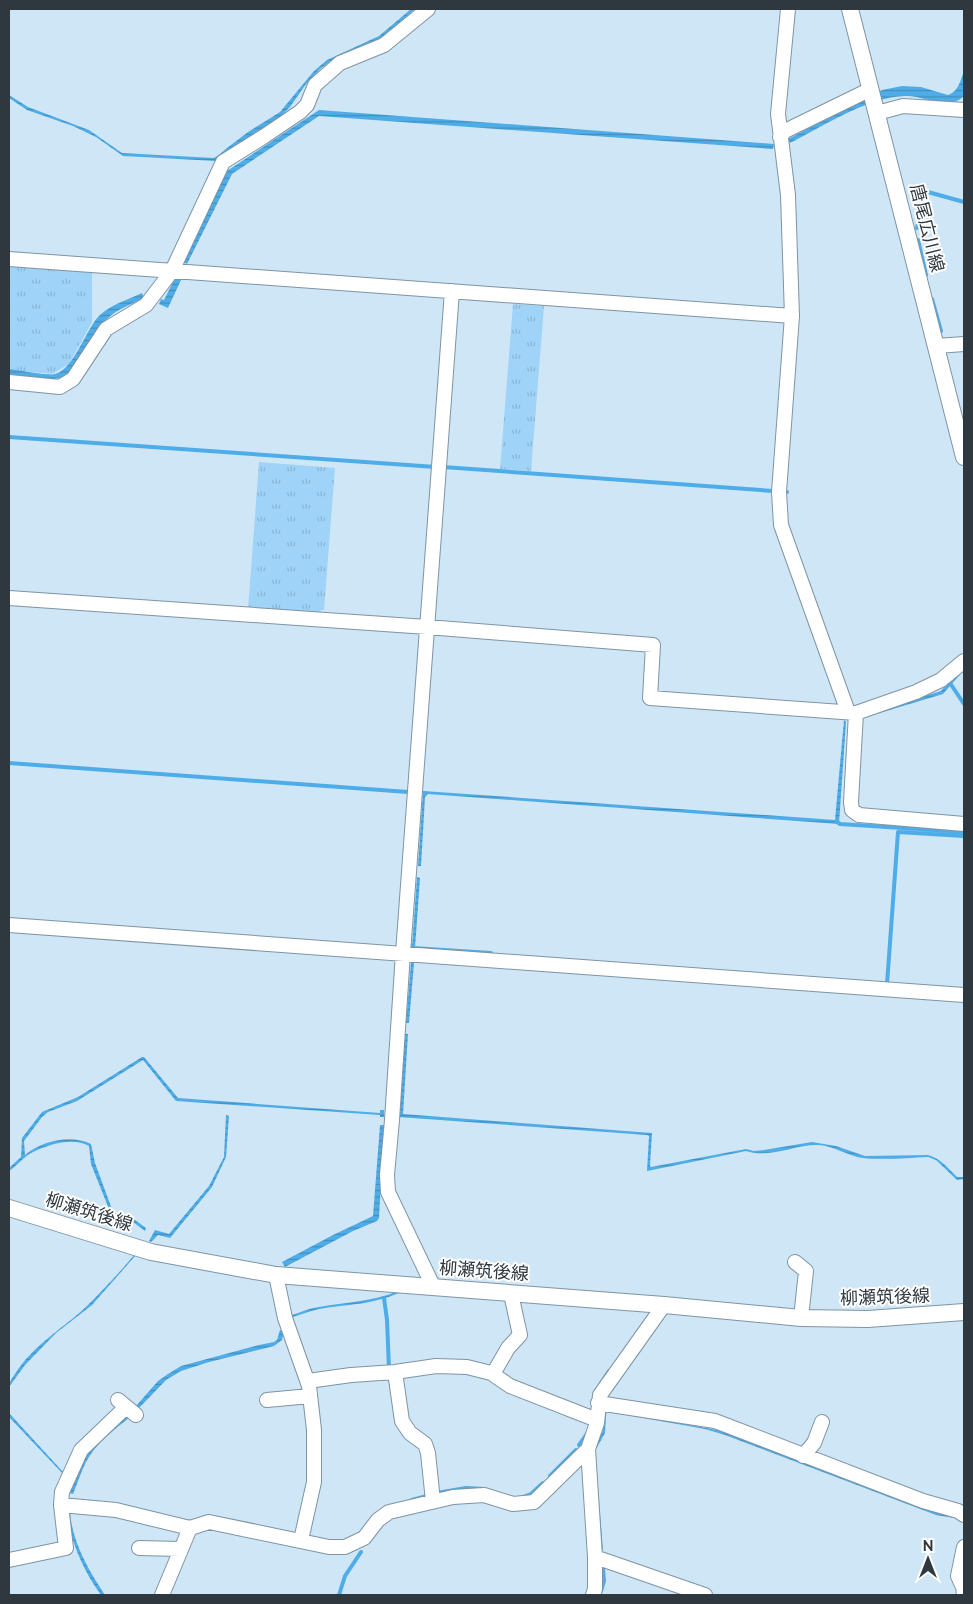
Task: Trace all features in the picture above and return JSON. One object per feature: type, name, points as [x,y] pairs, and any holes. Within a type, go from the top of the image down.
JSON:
[{"type":"main road","name":"唐尾広川線","points":[[850,9],[964,457]]},
{"type":"main road","name":"柳瀬筑後線","points":[[9,1208],[151,1252],[276,1275],[664,1305],[801,1318],[868,1319],[964,1312]]},
{"type":"street","points":[[9,382],[60,387],[73,379],[106,329],[146,305],[172,271],[223,162],[263,138],[300,112],[307,104],[315,85],[340,63],[384,45],[428,9]]},
{"type":"street","points":[[788,9],[778,114],[788,195],[792,316],[779,492],[781,525],[852,712],[852,810],[859,815],[964,824]]},
{"type":"street","points":[[780,137],[785,131],[874,100],[903,106],[964,110]]},
{"type":"street","points":[[9,259],[792,316]]},
{"type":"street","points":[[434,1288],[388,1192],[387,1175],[452,291]]},
{"type":"street","points":[[937,346],[964,344]]},
{"type":"street","points":[[9,598],[427,627],[653,645],[650,698],[852,712],[916,692],[941,680],[964,661]]},
{"type":"street","points":[[9,925],[964,995]]},
{"type":"street","points":[[795,1262],[806,1271],[801,1318]]},
{"type":"street","points":[[276,1275],[286,1318],[308,1382],[314,1430],[314,1482],[301,1540]]},
{"type":"street","points":[[493,1374],[508,1348],[520,1335],[511,1294]]},
{"type":"street","points":[[593,1595],[595,1589],[595,1557],[588,1449],[597,1420],[598,1403],[600,1395],[664,1305]]},
{"type":"street","points":[[308,1382],[351,1375],[395,1372],[436,1366],[467,1367],[493,1374],[510,1386],[597,1420]]},
{"type":"street","points":[[395,1372],[402,1421],[410,1432],[425,1444],[428,1453],[433,1502]]},
{"type":"street","points":[[267,1400],[310,1396]]},
{"type":"street","points":[[598,1403],[715,1422],[922,1501],[958,1510],[964,1515]]},
{"type":"street","points":[[9,1560],[66,1548],[61,1506],[62,1492],[81,1450],[127,1407]]},
{"type":"street","points":[[803,1456],[814,1443],[822,1422]]},
{"type":"street","points":[[61,1506],[116,1510],[190,1528],[209,1522],[329,1546],[345,1547],[364,1538],[378,1520],[390,1512],[453,1497],[484,1495],[513,1504],[534,1502],[588,1449]]},
{"type":"street","points":[[162,1595],[190,1528]]},
{"type":"street","points":[[964,1546],[958,1576],[964,1595]]},
{"type":"street","points":[[140,1548],[181,1549]]},
{"type":"street","points":[[595,1557],[705,1595]]},
{"type":"green space","points":[[9,264],[92,271],[92,322],[69,364],[52,374],[9,370]]},
{"type":"green space","points":[[513,304],[544,306],[531,471],[500,469]]},
{"type":"green space","points":[[259,462],[335,468],[324,610],[321,610],[319,616],[248,610]]},
{"type":"shaded area","points":[[411,9],[415,9],[384,36],[335,58],[320,69],[279,118],[216,161],[123,156],[96,137],[73,126],[27,110],[9,98],[9,95],[28,107],[89,130],[122,153],[214,158],[248,132],[280,112],[314,71],[327,60],[379,36]]},
{"type":"shaded area","points":[[964,71],[964,96],[958,101],[943,103],[905,96],[876,101],[790,143],[788,139],[882,90],[902,86],[921,87],[948,95],[957,88]]},
{"type":"shaded area","points":[[319,110],[774,144],[773,149],[319,116],[232,174],[187,264],[183,262],[227,171]]},
{"type":"shaded area","points":[[175,278],[181,280],[168,308],[159,304],[161,299],[164,300]]},
{"type":"shaded area","points":[[142,293],[144,298],[111,315],[107,319],[80,361],[67,374],[59,378],[47,379],[9,374],[9,369],[40,374],[55,374],[62,371],[69,364],[90,328],[101,314]]},
{"type":"shaded area","points":[[958,670],[964,670],[943,694],[863,718],[863,715],[941,691]]},
{"type":"shaded area","points":[[844,720],[846,722],[839,824],[428,794],[425,797],[421,866],[418,866],[423,791],[835,820]]},
{"type":"shaded area","points":[[417,877],[420,878],[415,948],[412,947]]},
{"type":"shaded area","points":[[411,963],[414,963],[409,1023],[406,1023]]},
{"type":"shaded area","points":[[405,1034],[408,1034],[403,1114],[652,1133],[651,1167],[746,1149],[754,1151],[764,1150],[812,1142],[836,1146],[865,1156],[928,1155],[940,1161],[957,1177],[964,1177],[964,1179],[957,1180],[936,1160],[928,1157],[863,1158],[819,1145],[764,1153],[746,1151],[647,1171],[649,1136],[647,1135],[398,1117],[398,1113],[400,1113]]},
{"type":"shaded area","points":[[144,1057],[178,1098],[380,1113],[380,1110],[384,1110],[384,1117],[380,1117],[380,1115],[176,1101],[143,1060],[77,1101],[48,1112],[24,1141],[25,1155],[40,1146],[56,1140],[83,1141],[91,1144],[95,1163],[113,1212],[135,1220],[146,1228],[145,1231],[133,1222],[111,1214],[91,1164],[89,1146],[83,1143],[69,1142],[47,1146],[30,1154],[9,1171],[9,1168],[21,1157],[22,1138],[42,1112],[78,1097]]},
{"type":"shaded area","points":[[226,1115],[229,1116],[226,1157],[212,1187],[170,1238],[158,1235],[151,1242],[149,1241],[155,1230],[169,1234],[209,1186],[224,1157]]},
{"type":"shaded area","points":[[380,1125],[384,1125],[379,1218],[377,1221],[353,1231],[285,1267],[282,1262],[373,1216]]},
{"type":"shaded area","points":[[135,1254],[92,1305],[56,1333],[25,1365],[9,1387],[13,1377],[31,1354],[88,1305]]},
{"type":"shaded area","points":[[398,1291],[399,1293],[379,1300],[319,1309],[293,1317],[292,1315],[312,1308],[369,1300]]},
{"type":"shaded area","points":[[280,1330],[284,1331],[282,1340],[274,1346],[181,1371],[166,1380],[139,1408],[136,1406],[158,1381],[181,1366],[274,1342],[277,1340]]},
{"type":"shaded area","points":[[610,1410],[722,1431],[936,1512],[960,1516],[960,1519],[936,1515],[725,1435],[705,1429],[607,1412],[605,1433],[595,1451],[603,1550],[601,1550],[594,1448],[603,1431],[605,1413]]},
{"type":"shaded area","points":[[9,1413],[64,1473],[63,1474],[9,1417]]},
{"type":"shaded area","points":[[127,1414],[130,1417],[106,1437],[90,1455],[73,1494],[69,1493],[87,1453]]},
{"type":"shaded area","points":[[67,1512],[70,1512],[74,1534],[82,1556],[105,1595],[101,1595],[83,1566],[71,1535]]},
{"type":"waterway","points":[[917,228],[925,193],[928,192],[964,202]]},
{"type":"waterway","points":[[918,240],[926,275]]},
{"type":"waterway","points":[[932,299],[941,331]]},
{"type":"waterway","points":[[9,437],[436,467]]},
{"type":"waterway","points":[[443,467],[787,492]]},
{"type":"waterway","points":[[950,683],[964,704]]},
{"type":"waterway","points":[[9,763],[408,792]]},
{"type":"waterway","points":[[837,822],[840,824],[964,832]]},
{"type":"waterway","points":[[884,984],[887,984],[898,832],[964,836]]},
{"type":"waterway","points":[[413,945],[413,948],[491,953]]},
{"type":"waterway","points":[[384,1298],[389,1369]]},
{"type":"waterway","points":[[601,1383],[609,1371]]},
{"type":"waterway","points":[[579,1445],[587,1434]]},
{"type":"waterway","points":[[550,1476],[576,1450]]},
{"type":"waterway","points":[[523,1497],[531,1494],[543,1483]]},
{"type":"waterway","points":[[437,1493],[466,1488],[484,1489]]},
{"type":"waterway","points":[[412,1500],[427,1496]]},
{"type":"waterway","points":[[339,1595],[345,1576],[361,1552]]},
{"type":"waterway","points":[[601,1591],[604,1581],[603,1568]]}]
